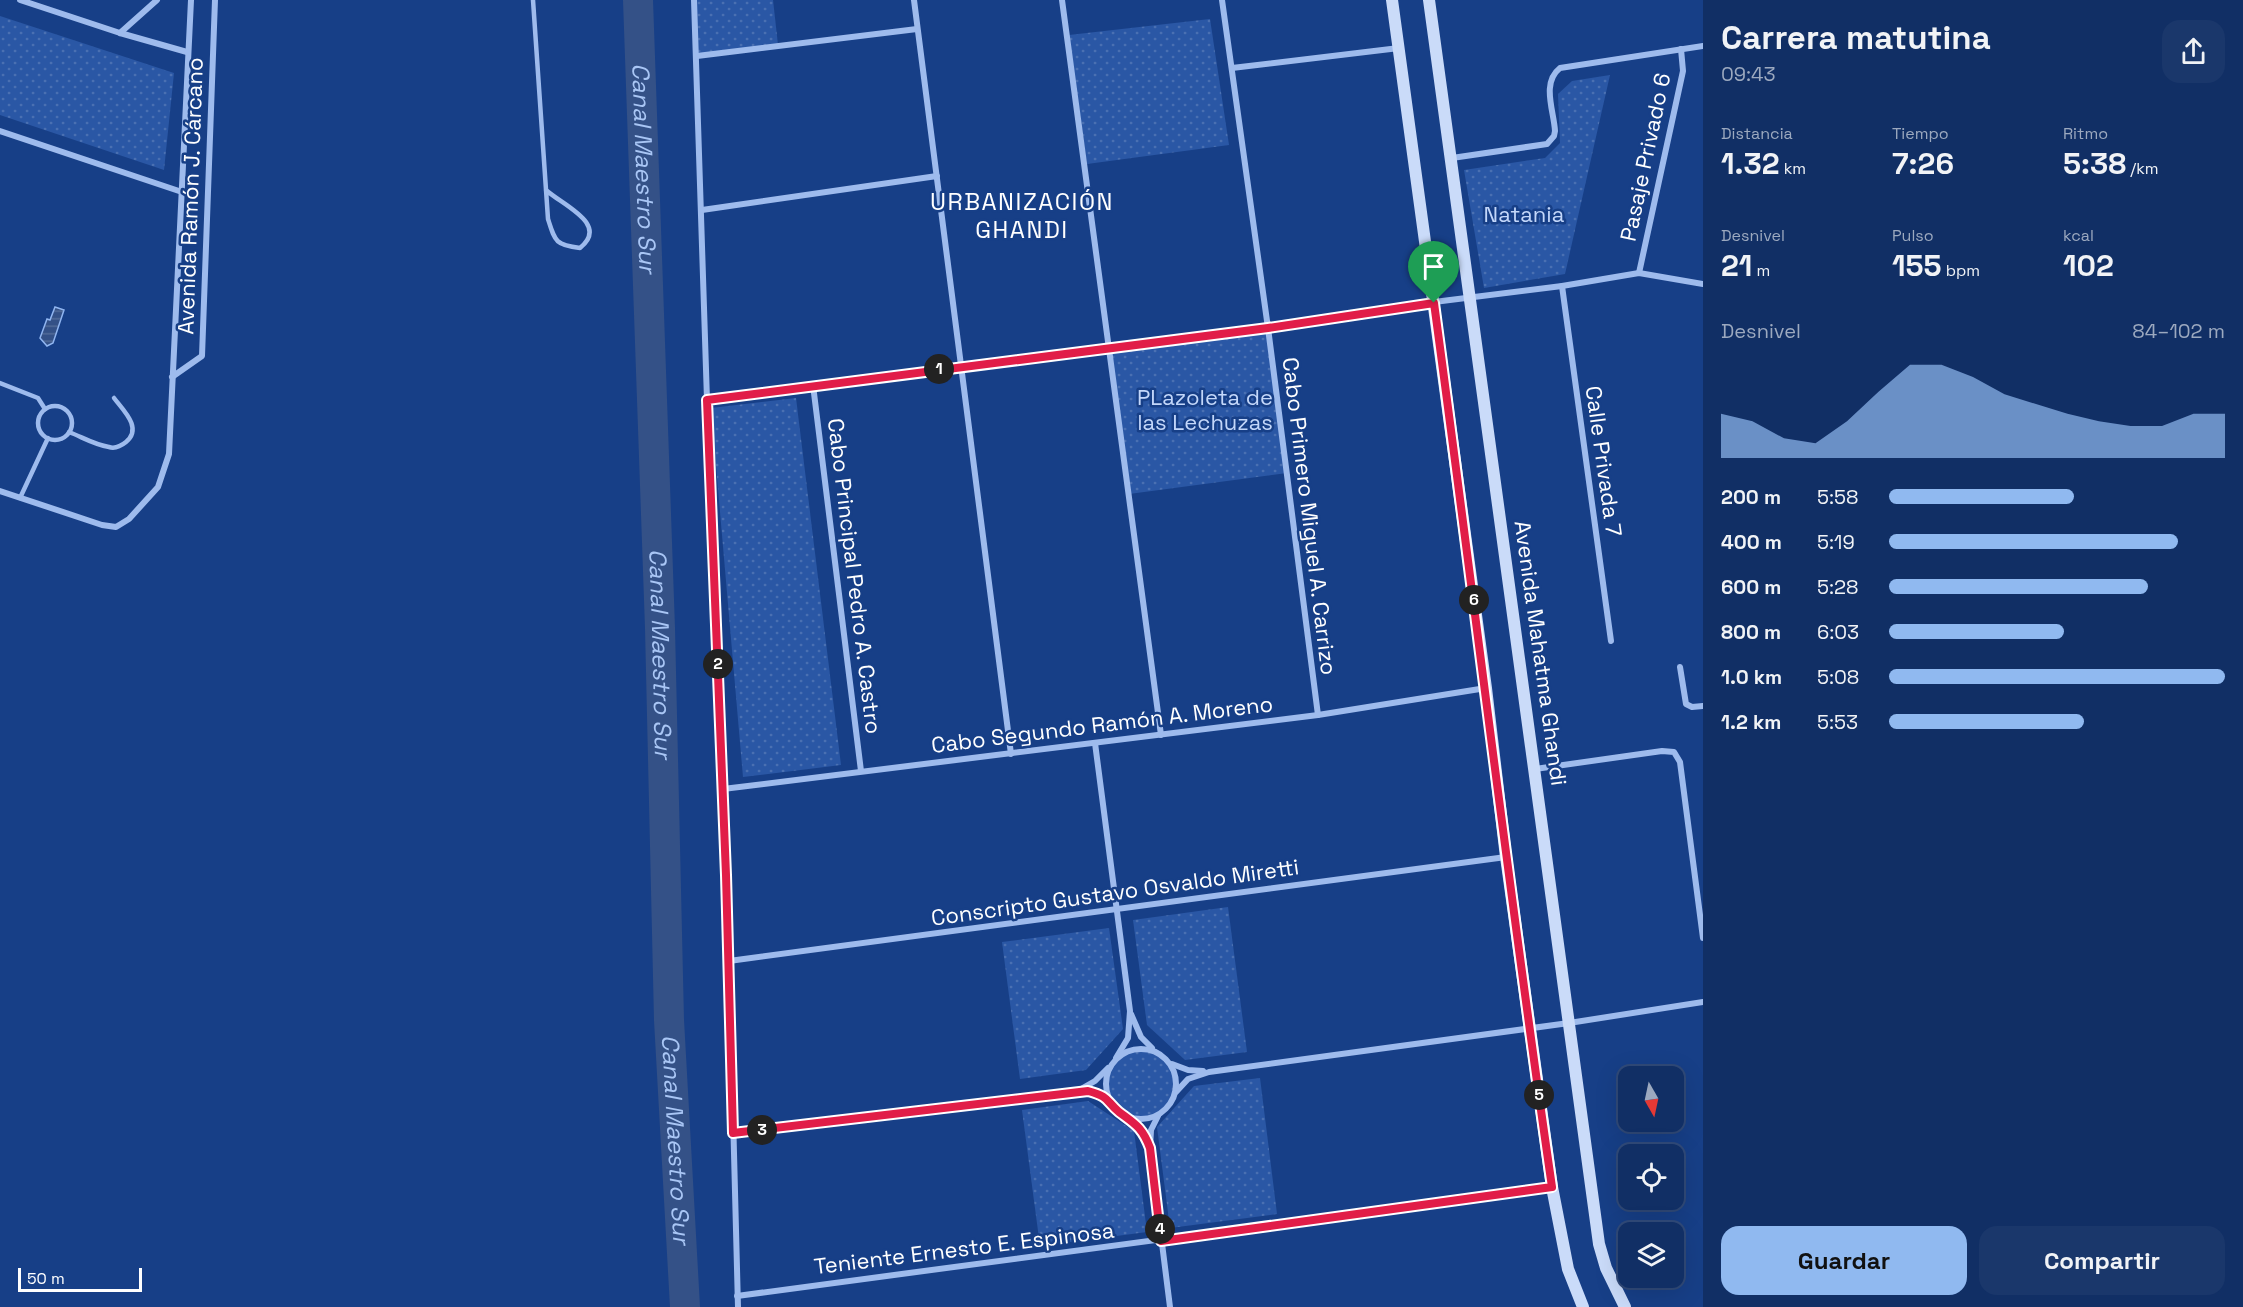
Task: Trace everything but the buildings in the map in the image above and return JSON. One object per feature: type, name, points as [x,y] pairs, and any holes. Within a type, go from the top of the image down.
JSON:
[{"type":"main road","points":[[1392,0],[1552,1187],[1568,1269],[1583,1307]]},
{"type":"main road","name":"Avenida Mahatma Ghandi","points":[[1429,0],[1599,1244],[1606,1268],[1625,1307]]},
{"type":"street","points":[[20,0],[120,33],[188,52]]},
{"type":"street","points":[[120,33],[158,0]]},
{"type":"street","points":[[0,491],[102,525],[116,527],[129,519],[158,487],[169,454],[190,0]]},
{"type":"street","name":"Avenida Ramón J. Cárcano","points":[[172,377],[202,356],[215,0]]},
{"type":"street","points":[[694,0],[729,961],[738,1307]]},
{"type":"street","points":[[914,0],[1011,754]]},
{"type":"street","points":[[1062,0],[1161,735]]},
{"type":"street","name":"Cabo Primero Miguel A. Carrizo","points":[[1222,0],[1268,328],[1318,715]]},
{"type":"street","points":[[697,56],[917,29]]},
{"type":"street","points":[[1452,158],[1547,144],[1555,131],[1550,82],[1554,73],[1560,68],[1703,46]]},
{"type":"street","points":[[1232,68],[1398,48]]},
{"type":"street","name":"Pasaje Privado 6","points":[[1639,273],[1683,71],[1681,49]]},
{"type":"street","points":[[0,139],[1,131],[182,192]]},
{"type":"street","points":[[702,210],[937,176]]},
{"type":"street","points":[[707,400],[1268,328],[1639,273],[1703,284]]},
{"type":"street","name":"Calle Privada 7","points":[[1563,286],[1611,641]]},
{"type":"street","name":"Cabo Principal Pedro A. Castro","points":[[813,385],[861,771]]},
{"type":"street","points":[[1680,667],[1686,704],[1692,707],[1703,706]]},
{"type":"street","name":"Cabo Segundo Ramón A. Moreno","points":[[723,789],[1318,715],[1486,688]]},
{"type":"street","points":[[1077,1091],[1095,1082],[1116,1058],[1128,1038],[1130,1011],[1095,743]]},
{"type":"street","points":[[1535,769],[1662,751],[1674,752],[1680,762],[1703,938]]},
{"type":"street","name":"Conscripto Gustavo Osvaldo Miretti","points":[[729,961],[1506,857]]},
{"type":"street","points":[[1111,1065],[1106,1081],[1109,1099],[1119,1112],[1129,1117],[1144,1119],[1158,1115],[1170,1105],[1176,1092],[1188,1079],[1209,1072],[1529,1029],[1703,1002]]},
{"type":"street","points":[[1130,1011],[1141,1037],[1156,1052],[1169,1062],[1188,1070],[1209,1072]]},
{"type":"street","points":[[1116,1058],[1135,1049],[1156,1052]]},
{"type":"street","points":[[1169,1062],[1176,1076],[1176,1092]]},
{"type":"street","points":[[733,1133],[1077,1091],[1088,1091],[1109,1099]]},
{"type":"street","points":[[1158,1115],[1151,1130],[1150,1148],[1170,1307]]},
{"type":"street","points":[[1129,1117],[1145,1135],[1150,1148]]},
{"type":"street","name":"Teniente Ernesto E. Espinosa","points":[[737,1296],[1552,1187]]},
{"type":"lane","points":[[533,0],[546,190],[548,219],[554,237],[563,246],[580,248],[588,242],[590,231],[585,221],[546,190]]},
{"type":"lane","points":[[0,383],[38,398],[45,409]]},
{"type":"lane","points":[[69,432],[111,448],[120,447],[129,439],[133,430],[131,418],[114,398]]},
{"type":"lane","points":[[55,406],[69,412],[72,422],[69,432],[57,439],[48,438],[38,424],[45,409],[55,406]]},
{"type":"lane","points":[[20,498],[48,438]]},
{"type":"green space","points":[[694,0],[773,0],[778,45],[697,56]]},
{"type":"green space","points":[[0,16],[174,73],[164,170],[0,115]]},
{"type":"green space","points":[[1210,19],[1229,145],[1087,164],[1069,35]]},
{"type":"green space","name":"Natania","points":[[1610,75],[1565,274],[1484,288],[1464,170],[1545,158],[1560,143],[1558,94],[1572,81]]},
{"type":"green space","name":"PLazoleta de las Lechuzas","points":[[1268,328],[1287,473],[1129,494],[1109,347]]},
{"type":"green space","points":[[796,398],[841,765],[743,777],[711,408]]},
{"type":"green space","points":[[1228,907],[1247,1052],[1185,1060],[1147,1025],[1133,920]]},
{"type":"green space","points":[[1109,928],[1123,1029],[1086,1070],[1020,1079],[1002,942]]},
{"type":"green space","points":[[1142,1049],[1161,1055],[1171,1065],[1177,1084],[1171,1103],[1161,1113],[1142,1119],[1123,1113],[1113,1103],[1107,1084],[1113,1065],[1123,1055]]},
{"type":"green space","points":[[1260,1078],[1277,1214],[1170,1228],[1157,1127],[1194,1086]]},
{"type":"green space","points":[[1088,1101],[1134,1131],[1147,1232],[1040,1246],[1022,1110]]},
{"type":"shaded area","points":[[55,307],[64,310],[53,343],[47,346],[40,338],[47,319],[50,320]]},
{"type":"waterway","name":"Canal Maestro Sur","points":[[638,0],[660,628],[669,1020],[685,1307]]},
{"type":"district","name":"URBANIZACIÓN GHANDI","points":[[1022,216]]},
{"type":"route","points":[[1434,303],[1486,688],[1506,857],[1552,1187],[1161,1241],[1150,1148],[1145,1135],[1129,1117],[1113,1106],[1109,1099],[1088,1091],[733,1133],[726,875],[707,400],[1268,328],[1434,303]]}]
